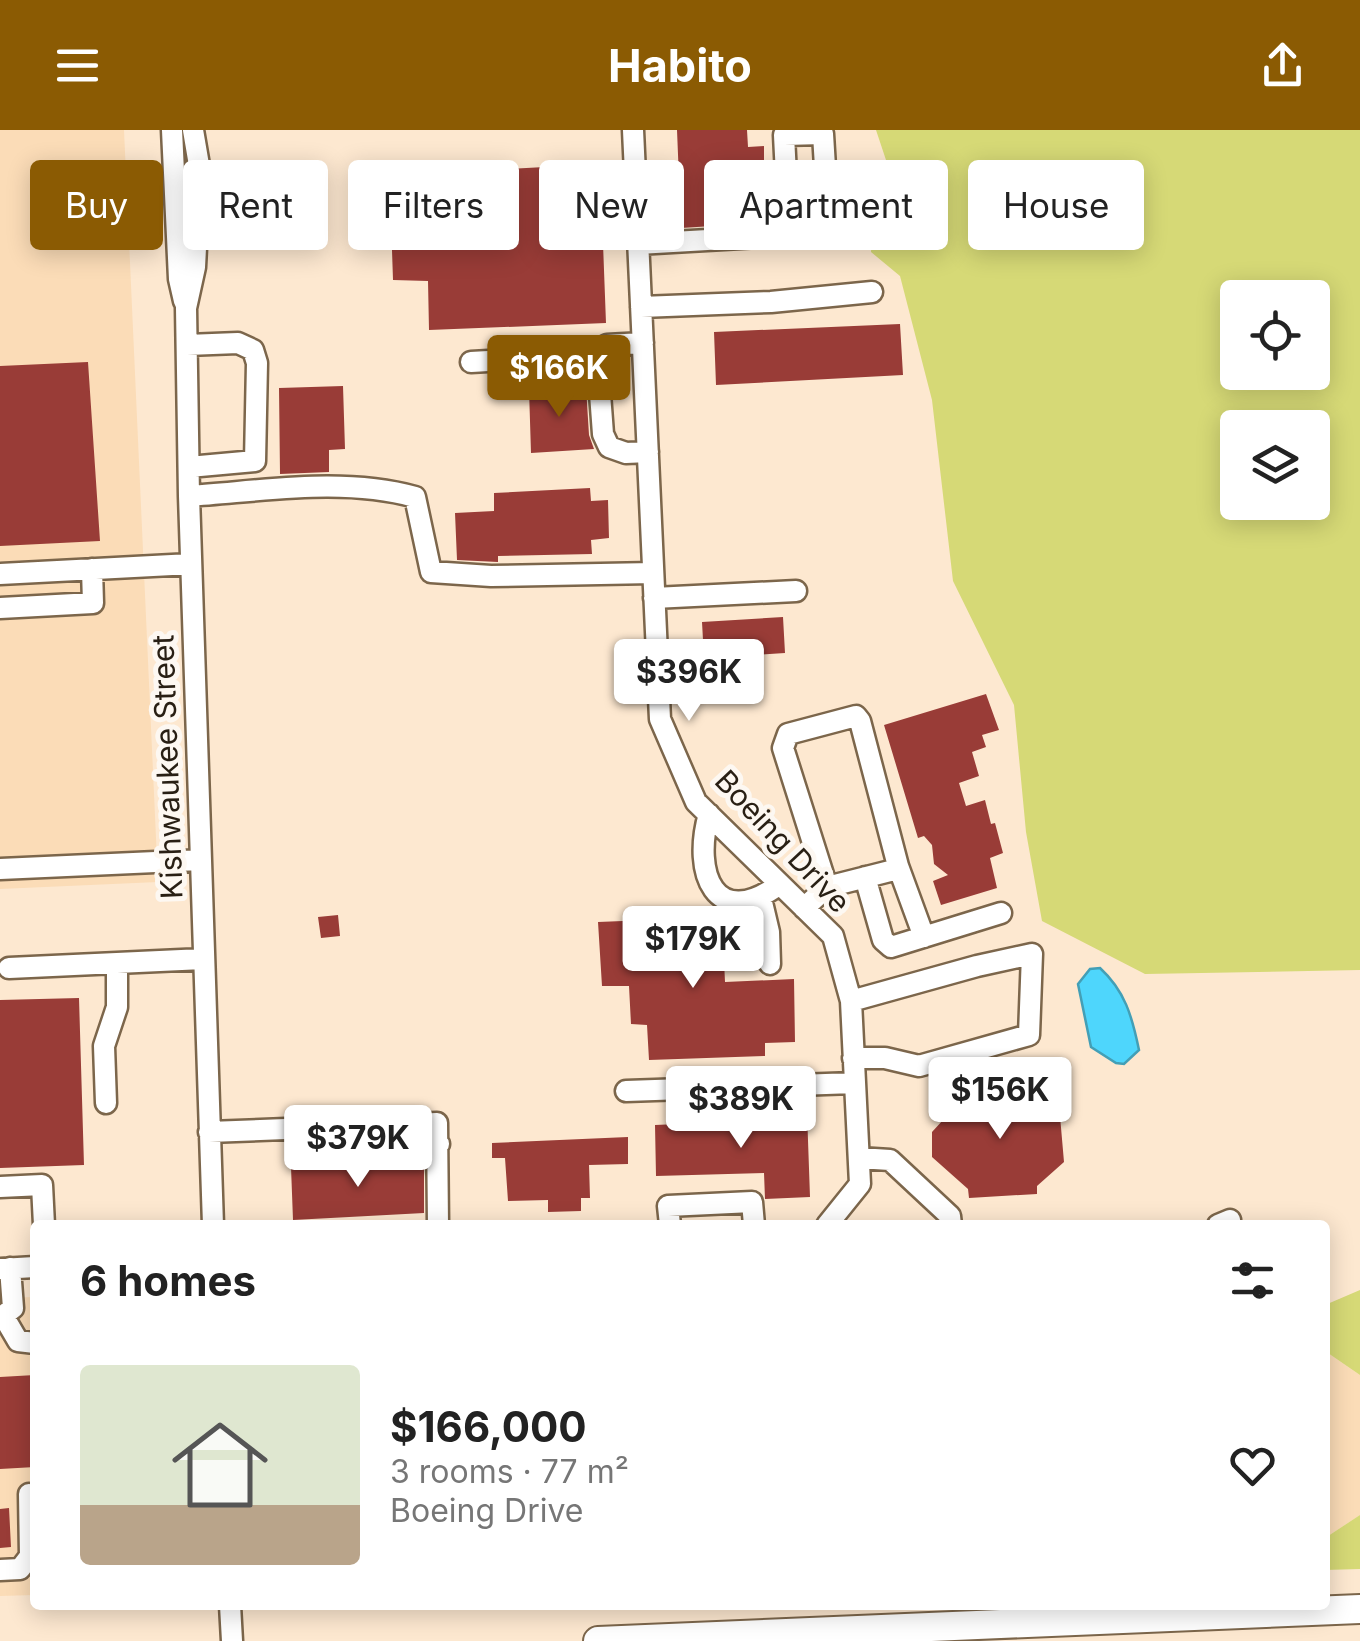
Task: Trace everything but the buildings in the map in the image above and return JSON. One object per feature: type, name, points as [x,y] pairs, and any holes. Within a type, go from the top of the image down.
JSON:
[{"type":"highway","points":[[598,1641],[1360,1609]]},
{"type":"street","name":"Kishwaukee Street","points":[[172,130],[179,279],[186,308],[212,1220]]},
{"type":"street","name":"Kishwaukee Street","points":[[186,308],[194,267],[200,171],[193,130]]},
{"type":"street","name":"Boeing Drive","points":[[633,130],[634,160]]},
{"type":"street","points":[[823,134],[829,234],[789,236],[784,135],[823,134]]},
{"type":"street","name":"Boeing Drive","points":[[638,250],[660,719],[696,802],[833,936],[851,1001],[860,1184],[831,1220]]},
{"type":"street","points":[[641,307],[772,302],[872,292]]},
{"type":"street","points":[[187,345],[238,343],[253,350],[257,363],[255,460],[189,467]]},
{"type":"street","points":[[470,362],[597,353],[607,345],[642,343]]},
{"type":"street","points":[[597,353],[604,434],[609,447],[626,453],[648,452]]},
{"type":"street","points":[[189,496],[380,487],[415,497],[431,572],[491,576],[653,574]]},
{"type":"street","points":[[0,574],[191,564]]},
{"type":"street","points":[[0,608],[94,603],[92,570]]},
{"type":"street","points":[[654,598],[796,591]]},
{"type":"street","points":[[827,887],[783,748],[788,734],[848,716],[860,721],[898,866],[924,937]]},
{"type":"street","points":[[708,814],[702,836],[703,870],[710,886],[724,898],[746,903],[780,884]]},
{"type":"street","points":[[0,869],[200,860]]},
{"type":"street","points":[[804,908],[827,887],[898,866]]},
{"type":"street","points":[[865,877],[886,944],[892,947],[1001,913]]},
{"type":"street","points":[[761,898],[769,932],[770,964]]},
{"type":"street","points":[[851,1001],[1032,954],[1029,1035],[919,1066],[886,1058],[853,1058]]},
{"type":"street","points":[[9,968],[203,960]]},
{"type":"street","points":[[106,1103],[104,1046],[117,1007],[117,964]]},
{"type":"street","points":[[626,1091],[854,1082]]},
{"type":"street","points":[[209,1132],[437,1128],[438,1220]]},
{"type":"street","points":[[858,1158],[890,1160],[950,1220]]},
{"type":"street","points":[[0,1186],[42,1185],[44,1220]]},
{"type":"street","points":[[669,1220],[668,1206],[752,1202],[754,1220]]},
{"type":"street","points":[[30,1267],[5,1268],[12,1308],[2,1317],[18,1341],[30,1342]]},
{"type":"street","points":[[0,1570],[20,1569],[30,1556],[30,1494]]},
{"type":"street","points":[[230,1610],[232,1641]]},
{"type":"shaded area","points":[[0,130],[124,130],[125,160],[30,160],[30,250],[129,250],[158,882],[0,889]]},
{"type":"shaded area","points":[[30,1297],[30,1595],[0,1596],[0,1298]]},
{"type":"shaded area","points":[[1330,1354],[1360,1375],[1360,1515],[1330,1535]]},
{"type":"green space","points":[[876,130],[1360,130],[1360,970],[1145,974],[1042,921],[1026,832],[1014,705],[953,581],[932,400],[900,276],[871,252],[948,250],[948,160],[886,160]]},
{"type":"green space","points":[[1360,1290],[1360,1375],[1330,1354],[1330,1303]]},
{"type":"green space","points":[[1360,1515],[1360,1569],[1330,1570],[1330,1535]]},
{"type":"water","points":[[1100,968],[1126,1005],[1139,1050],[1124,1064],[1091,1047],[1078,984],[1090,969]]}]
